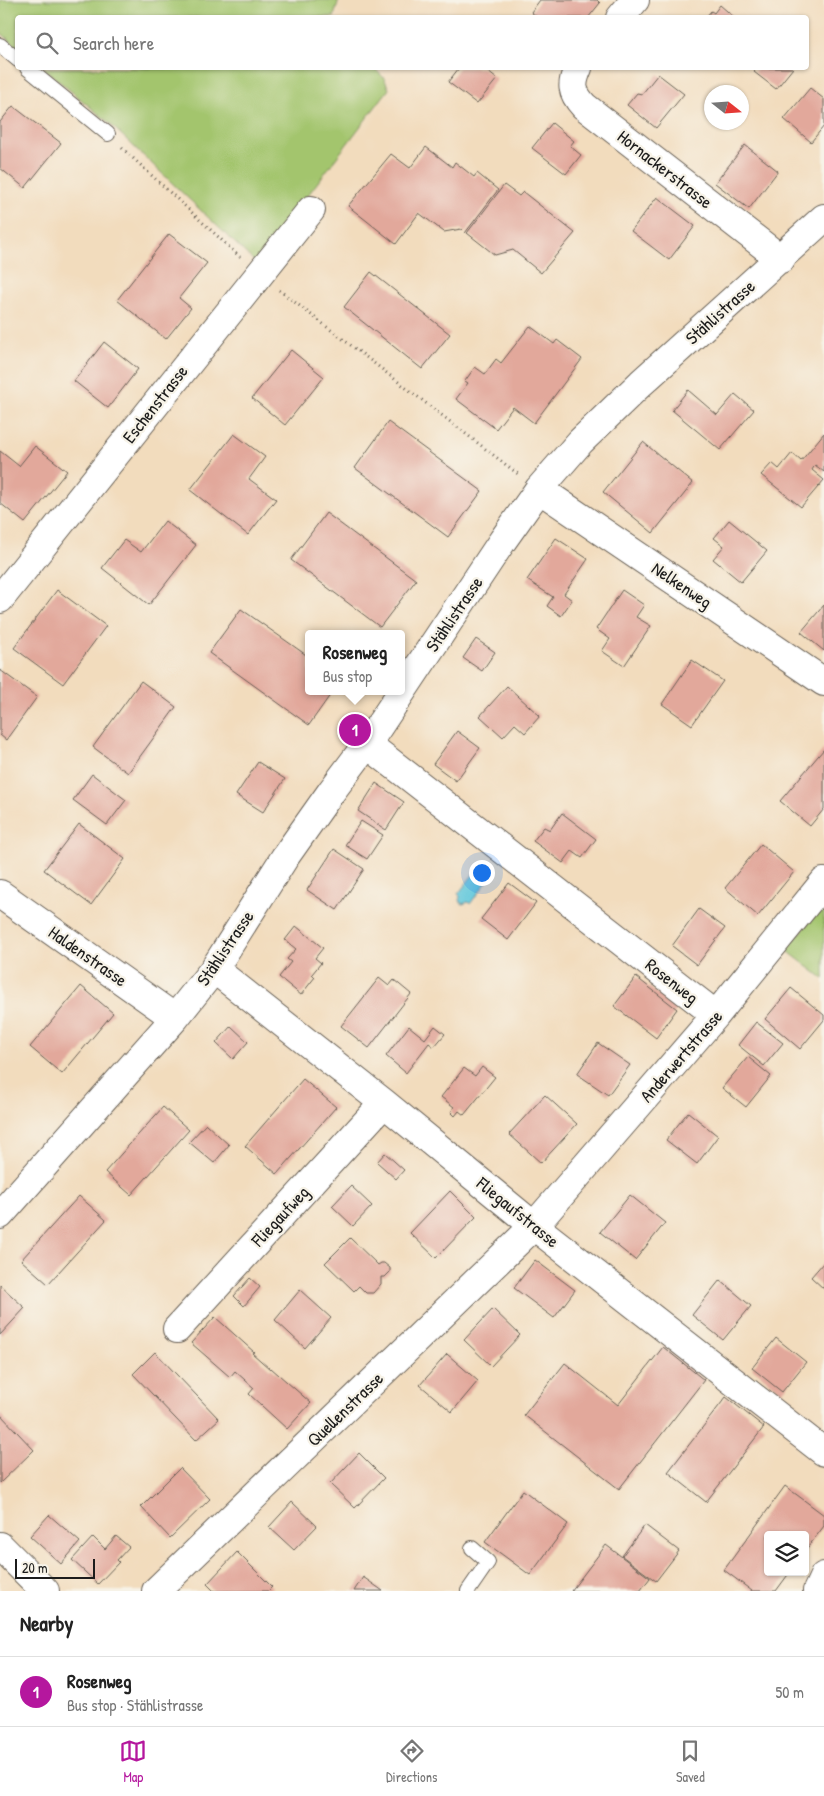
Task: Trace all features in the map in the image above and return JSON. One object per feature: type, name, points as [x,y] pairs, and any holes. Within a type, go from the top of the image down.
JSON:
[{"type":"street","points":[[622,15],[635,0]]},
{"type":"street","name":"Hornackerstrasse","points":[[577,70],[573,79],[573,89],[577,99],[584,106],[781,258]]},
{"type":"street","name":"Eschenstrasse","points":[[0,599],[311,210]]},
{"type":"street","name":"Stählistrasse","points":[[405,687],[539,489],[580,442],[641,383],[824,218]]},
{"type":"street","name":"Nelkenweg","points":[[539,489],[824,682]]},
{"type":"street","name":"Stählistrasse","points":[[0,1215],[175,1018],[214,969],[285,857],[367,744],[400,695]]},
{"type":"street","name":"Rosenweg","points":[[367,744],[716,1015]]},
{"type":"street","name":"Anderwertstrasse","points":[[534,1226],[716,1015],[824,882]]},
{"type":"street","name":"Haldenstrasse","points":[[0,894],[175,1018]]},
{"type":"street","name":"Fliegaufstrasse","points":[[214,969],[384,1103],[534,1226],[824,1452]]},
{"type":"street","name":"Fliegaufweg","points":[[177,1329],[384,1103]]},
{"type":"street","name":"Quellenstrasse","points":[[156,1591],[534,1226]]},
{"type":"street","points":[[0,1546],[45,1591]]},
{"type":"street","points":[[817,1591],[824,1576]]},
{"type":"lane","points":[[0,45],[15,58]]},
{"type":"lane","points":[[29,70],[108,134]]},
{"type":"lane","points":[[468,1591],[488,1562],[472,1548]]},
{"type":"path","points":[[108,134],[258,274],[539,489]]},
{"type":"green space","points":[[0,0],[339,0],[334,15],[15,15],[15,45],[0,32]]},
{"type":"green space","points":[[45,70],[376,70],[384,78],[389,89],[256,263],[107,121]]},
{"type":"green space","points":[[824,904],[824,979],[786,950]]},
{"type":"water","points":[[482,863],[494,872],[470,904],[468,902],[463,904],[459,901],[460,896],[458,894]]},
{"type":"building","points":[[540,0],[597,0],[600,3],[590,15],[534,15],[531,12]]},
{"type":"building","points":[[720,5],[732,15],[708,15],[711,11],[714,13]]},
{"type":"building","points":[[457,70],[486,70],[497,79],[477,104],[448,82]]},
{"type":"building","points":[[756,70],[791,70],[776,89],[754,72]]},
{"type":"building","points":[[658,74],[684,94],[656,128],[627,105],[637,93],[642,94]]},
{"type":"building","points":[[810,88],[824,99],[824,126],[811,142],[784,119]]},
{"type":"building","points":[[13,106],[61,143],[25,188],[0,168],[0,122]]},
{"type":"building","points":[[552,123],[574,141],[570,146],[581,155],[566,174],[532,148]]},
{"type":"building","points":[[745,145],[778,171],[749,209],[715,183]]},
{"type":"building","points":[[426,147],[452,167],[455,162],[474,177],[477,173],[498,190],[465,233],[461,229],[444,232],[419,213],[396,244],[348,206],[391,154],[410,168]]},
{"type":"building","points":[[504,185],[519,196],[523,192],[575,233],[541,273],[513,250],[495,255],[467,233]]},
{"type":"building","points":[[657,197],[695,226],[669,260],[631,231]]},
{"type":"building","points":[[169,234],[207,263],[179,298],[191,308],[166,339],[117,300]]},
{"type":"building","points":[[371,272],[450,334],[422,369],[344,307]]},
{"type":"building","points":[[530,326],[554,344],[557,340],[582,359],[534,423],[513,407],[496,429],[456,399],[468,383],[465,381],[475,367],[485,374],[496,359],[501,363]]},
{"type":"building","points":[[104,342],[138,369],[108,408],[74,381]]},
{"type":"building","points":[[291,350],[324,377],[285,425],[252,398]]},
{"type":"building","points":[[688,390],[717,415],[735,394],[754,410],[720,450],[672,410]]},
{"type":"building","points":[[388,422],[482,491],[448,537],[355,468]]},
{"type":"building","points":[[824,433],[824,472],[815,465],[812,470],[824,480],[801,507],[761,475],[772,463],[779,469],[792,453],[801,461]]},
{"type":"building","points":[[234,434],[265,457],[249,479],[276,499],[248,535],[190,490]]},
{"type":"building","points":[[643,442],[693,483],[653,533],[603,492]]},
{"type":"building","points":[[35,446],[67,471],[25,523],[0,503],[0,451],[19,466]]},
{"type":"building","points":[[326,513],[416,580],[380,627],[291,560]]},
{"type":"building","points":[[729,520],[767,551],[741,582],[713,559],[724,546],[714,538]]},
{"type":"building","points":[[165,521],[196,545],[149,605],[102,568],[124,540],[141,552]]},
{"type":"building","points":[[556,538],[588,559],[564,594],[572,600],[561,616],[547,606],[553,597],[527,580]]},
{"type":"building","points":[[57,590],[106,626],[63,684],[14,648]]},
{"type":"building","points":[[622,590],[644,605],[636,617],[651,626],[624,666],[602,651],[610,639],[596,629]]},
{"type":"building","points":[[824,605],[824,651],[801,632]]},
{"type":"building","points":[[241,609],[305,654],[305,695],[330,695],[309,725],[209,653]]},
{"type":"building","points":[[476,639],[495,652],[482,671],[463,658]]},
{"type":"building","points":[[692,660],[723,681],[692,725],[662,704]]},
{"type":"building","points":[[0,670],[37,697],[6,740],[0,735]]},
{"type":"building","points":[[141,681],[176,707],[128,773],[93,747]]},
{"type":"building","points":[[507,686],[540,716],[525,733],[515,724],[503,737],[480,716]]},
{"type":"building","points":[[457,731],[480,748],[456,781],[433,764]]},
{"type":"building","points":[[824,749],[824,809],[810,826],[780,801]]},
{"type":"building","points":[[258,762],[285,779],[263,812],[236,795]]},
{"type":"building","points":[[92,774],[126,800],[107,825],[73,800]]},
{"type":"building","points":[[376,783],[404,802],[386,830],[358,811]]},
{"type":"building","points":[[562,813],[596,839],[582,858],[572,851],[563,863],[533,841],[544,827],[550,830]]},
{"type":"building","points":[[361,821],[383,835],[367,859],[345,845]]},
{"type":"building","points":[[79,824],[125,859],[91,905],[44,870]]},
{"type":"building","points":[[761,844],[794,872],[758,916],[725,888]]},
{"type":"building","points":[[334,849],[364,869],[337,910],[307,890]]},
{"type":"building","points":[[509,883],[536,903],[508,940],[481,919]]},
{"type":"building","points":[[699,909],[725,928],[697,965],[672,946]]},
{"type":"building","points":[[296,926],[323,948],[315,958],[321,963],[312,974],[315,977],[301,995],[279,977],[291,962],[287,959],[296,949],[285,940]]},
{"type":"building","points":[[636,977],[677,1009],[656,1038],[614,1006]]},
{"type":"building","points":[[379,978],[389,986],[394,980],[411,994],[369,1048],[341,1026]]},
{"type":"building","points":[[81,986],[113,1013],[62,1074],[30,1047]]},
{"type":"building","points":[[791,988],[824,1015],[824,1020],[800,1049],[765,1019]]},
{"type":"building","points":[[756,1022],[783,1043],[764,1066],[738,1045]]},
{"type":"building","points":[[231,1026],[248,1042],[233,1059],[216,1043]]},
{"type":"building","points":[[409,1026],[425,1039],[435,1026],[445,1034],[434,1047],[429,1043],[406,1073],[386,1056]]},
{"type":"building","points":[[598,1043],[630,1065],[608,1095],[577,1074]]},
{"type":"building","points":[[748,1057],[771,1076],[746,1107],[722,1088]]},
{"type":"building","points":[[482,1067],[495,1077],[464,1115],[459,1111],[455,1116],[451,1112],[454,1107],[441,1097],[464,1068],[475,1076]]},
{"type":"building","points":[[303,1079],[336,1107],[277,1174],[245,1146]]},
{"type":"building","points":[[545,1095],[577,1124],[541,1163],[509,1134]]},
{"type":"building","points":[[163,1107],[189,1130],[131,1195],[105,1172]]},
{"type":"building","points":[[688,1112],[718,1136],[697,1164],[666,1140]]},
{"type":"building","points":[[206,1124],[229,1145],[214,1163],[189,1142]]},
{"type":"building","points":[[385,1153],[404,1170],[396,1179],[377,1162]]},
{"type":"building","points":[[351,1186],[372,1206],[353,1226],[332,1206]]},
{"type":"building","points":[[450,1191],[476,1217],[436,1258],[410,1233]]},
{"type":"building","points":[[630,1195],[665,1223],[635,1260],[600,1232]]},
{"type":"building","points":[[79,1196],[106,1220],[48,1284],[21,1260]]},
{"type":"building","points":[[350,1238],[378,1265],[384,1263],[390,1268],[390,1272],[385,1277],[381,1277],[381,1284],[373,1293],[366,1293],[359,1286],[354,1291],[325,1263]]},
{"type":"building","points":[[535,1260],[575,1290],[554,1318],[514,1288]]},
{"type":"building","points":[[824,1262],[824,1289],[811,1277]]},
{"type":"building","points":[[250,1278],[260,1287],[244,1306],[234,1296]]},
{"type":"building","points":[[720,1280],[751,1306],[723,1340],[692,1315]]},
{"type":"building","points":[[0,1285],[25,1308],[0,1335]]},
{"type":"building","points":[[300,1290],[331,1318],[305,1348],[275,1320]]},
{"type":"building","points":[[493,1309],[520,1335],[491,1366],[464,1340]]},
{"type":"building","points":[[215,1317],[254,1352],[252,1353],[311,1403],[287,1429],[249,1394],[254,1388],[235,1371],[230,1377],[191,1343]]},
{"type":"building","points":[[776,1338],[806,1362],[782,1392],[752,1368]]},
{"type":"building","points":[[663,1347],[704,1380],[619,1489],[524,1415],[565,1363],[618,1405]]},
{"type":"building","points":[[155,1352],[219,1419],[196,1440],[133,1374]]},
{"type":"building","points":[[447,1354],[478,1381],[452,1412],[420,1385]]},
{"type":"building","points":[[726,1397],[764,1427],[706,1502],[668,1472]]},
{"type":"building","points":[[0,1414],[34,1450],[0,1483]]},
{"type":"building","points":[[359,1453],[384,1478],[355,1508],[330,1484]]},
{"type":"building","points":[[180,1468],[210,1499],[170,1538],[141,1507]]},
{"type":"building","points":[[785,1486],[824,1515],[824,1526],[809,1546],[809,1531],[764,1531],[764,1576],[787,1576],[776,1591],[752,1591],[724,1570]]},
{"type":"building","points":[[523,1490],[568,1524],[530,1575],[485,1542]]},
{"type":"building","points":[[292,1502],[317,1526],[294,1550],[269,1527]]},
{"type":"building","points":[[49,1515],[80,1542],[61,1564],[30,1536]]},
{"type":"building","points":[[645,1525],[679,1551],[656,1581],[622,1556]]},
{"type":"building","points":[[116,1536],[129,1547],[117,1560],[119,1562],[98,1584],[72,1560],[93,1537],[105,1549]]},
{"type":"building","points":[[606,1545],[650,1578],[640,1591],[571,1591]]},
{"type":"building","points":[[237,1552],[272,1587],[268,1591],[214,1591],[207,1584]]},
{"type":"building","points":[[363,1577],[383,1591],[354,1591]]},
{"type":"place","name":"Rosenweg","points":[[355,730]]}]
